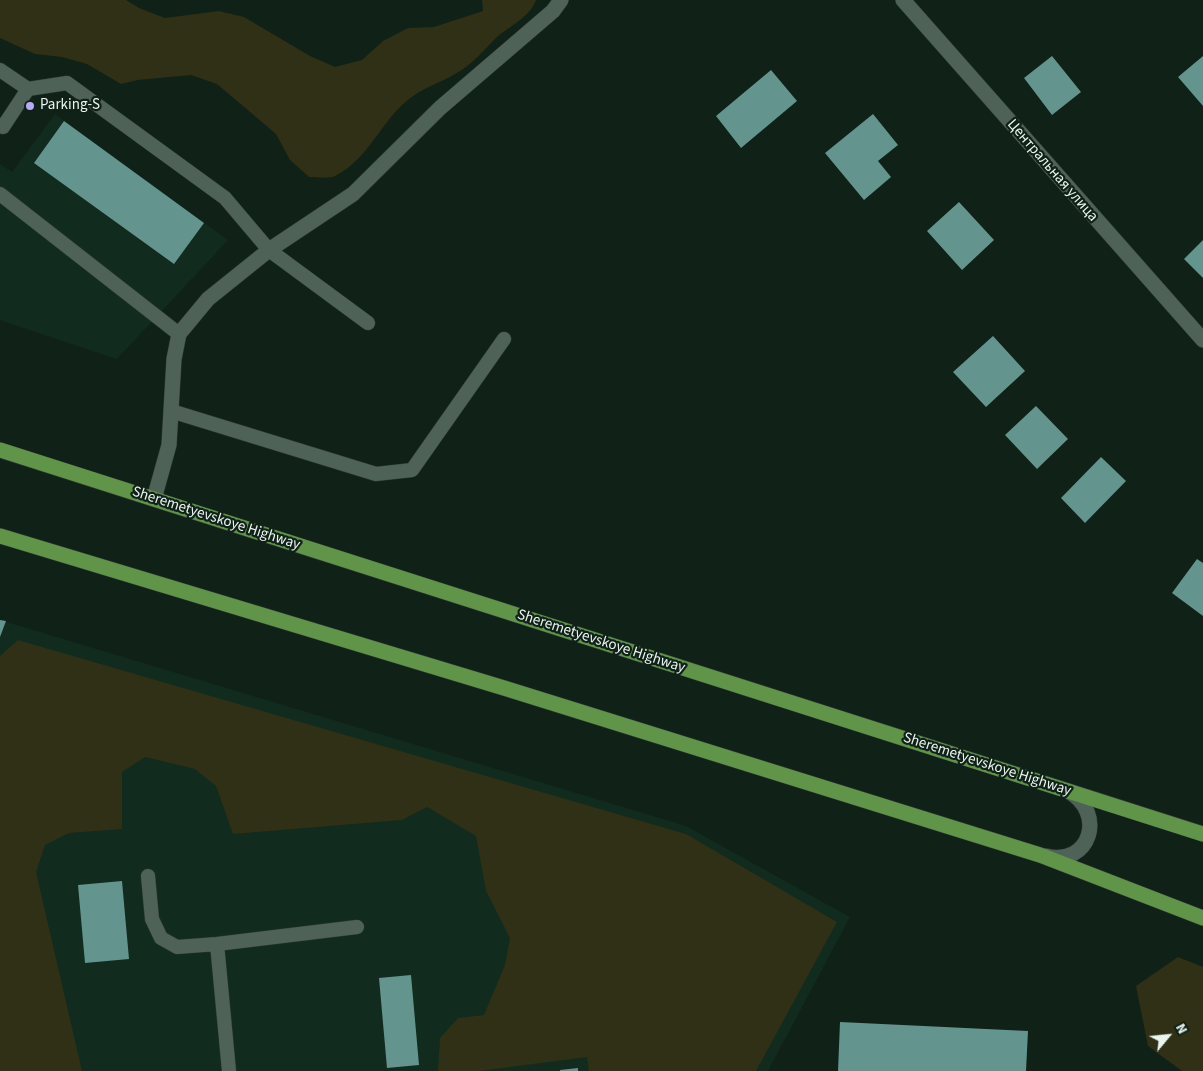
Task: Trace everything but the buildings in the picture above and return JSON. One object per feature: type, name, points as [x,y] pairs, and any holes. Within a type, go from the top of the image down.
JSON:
[{"type":"main road","name":"Sheremetyevskoye Highway","points":[[0,450],[1065,790],[1200,831]]},
{"type":"main road","points":[[0,536],[513,691],[1040,854],[1203,918]]},
{"type":"street","points":[[154,499],[169,444],[174,359],[179,334],[208,299],[269,250],[352,194],[440,108],[553,11],[561,0]]},
{"type":"street","name":"Центральная улица","points":[[903,0],[1203,340]]},
{"type":"street","points":[[1040,854],[1056,858],[1072,855],[1085,844],[1090,828],[1089,812],[1079,798],[1065,790]]},
{"type":"lane","points":[[0,70],[28,89],[67,83],[104,108],[225,198],[269,250],[368,323]]},
{"type":"lane","points":[[0,125],[3,127],[28,89]]},
{"type":"lane","points":[[0,194],[179,334]]},
{"type":"lane","points":[[171,411],[376,474],[412,470],[504,339]]},
{"type":"lane","points":[[148,876],[152,919],[161,938],[177,947],[357,927]]},
{"type":"lane","points":[[217,944],[229,1071]]},
{"type":"shaded area","points":[[0,0],[126,0],[139,8],[165,18],[219,11],[244,17],[310,56],[335,67],[362,60],[383,41],[408,28],[434,27],[483,11],[482,0],[536,0],[524,17],[495,39],[467,66],[409,99],[390,118],[366,150],[347,169],[335,176],[326,178],[309,177],[290,160],[276,134],[217,84],[191,75],[138,80],[121,84],[87,64],[62,57],[35,54],[0,38]]},
{"type":"shaded area","points":[[55,114],[228,240],[117,359],[0,320],[0,164],[12,172]]},
{"type":"shaded area","points":[[0,620],[686,826],[850,917],[768,1071],[0,1071]]},
{"type":"shaded area","points":[[18,640],[686,834],[837,922],[756,1071],[589,1071],[587,1057],[479,1071],[438,1071],[440,1038],[458,1018],[484,1015],[505,965],[510,938],[486,891],[476,836],[427,807],[402,820],[233,834],[216,786],[195,769],[145,757],[122,772],[122,829],[69,833],[45,845],[36,872],[82,1071],[0,1071],[0,656]]},
{"type":"shaded area","points":[[1178,957],[1203,967],[1203,1071],[1182,1071],[1148,1046],[1136,986]]},
{"type":"place","name":"Parking-S","points":[[30,106]]}]
